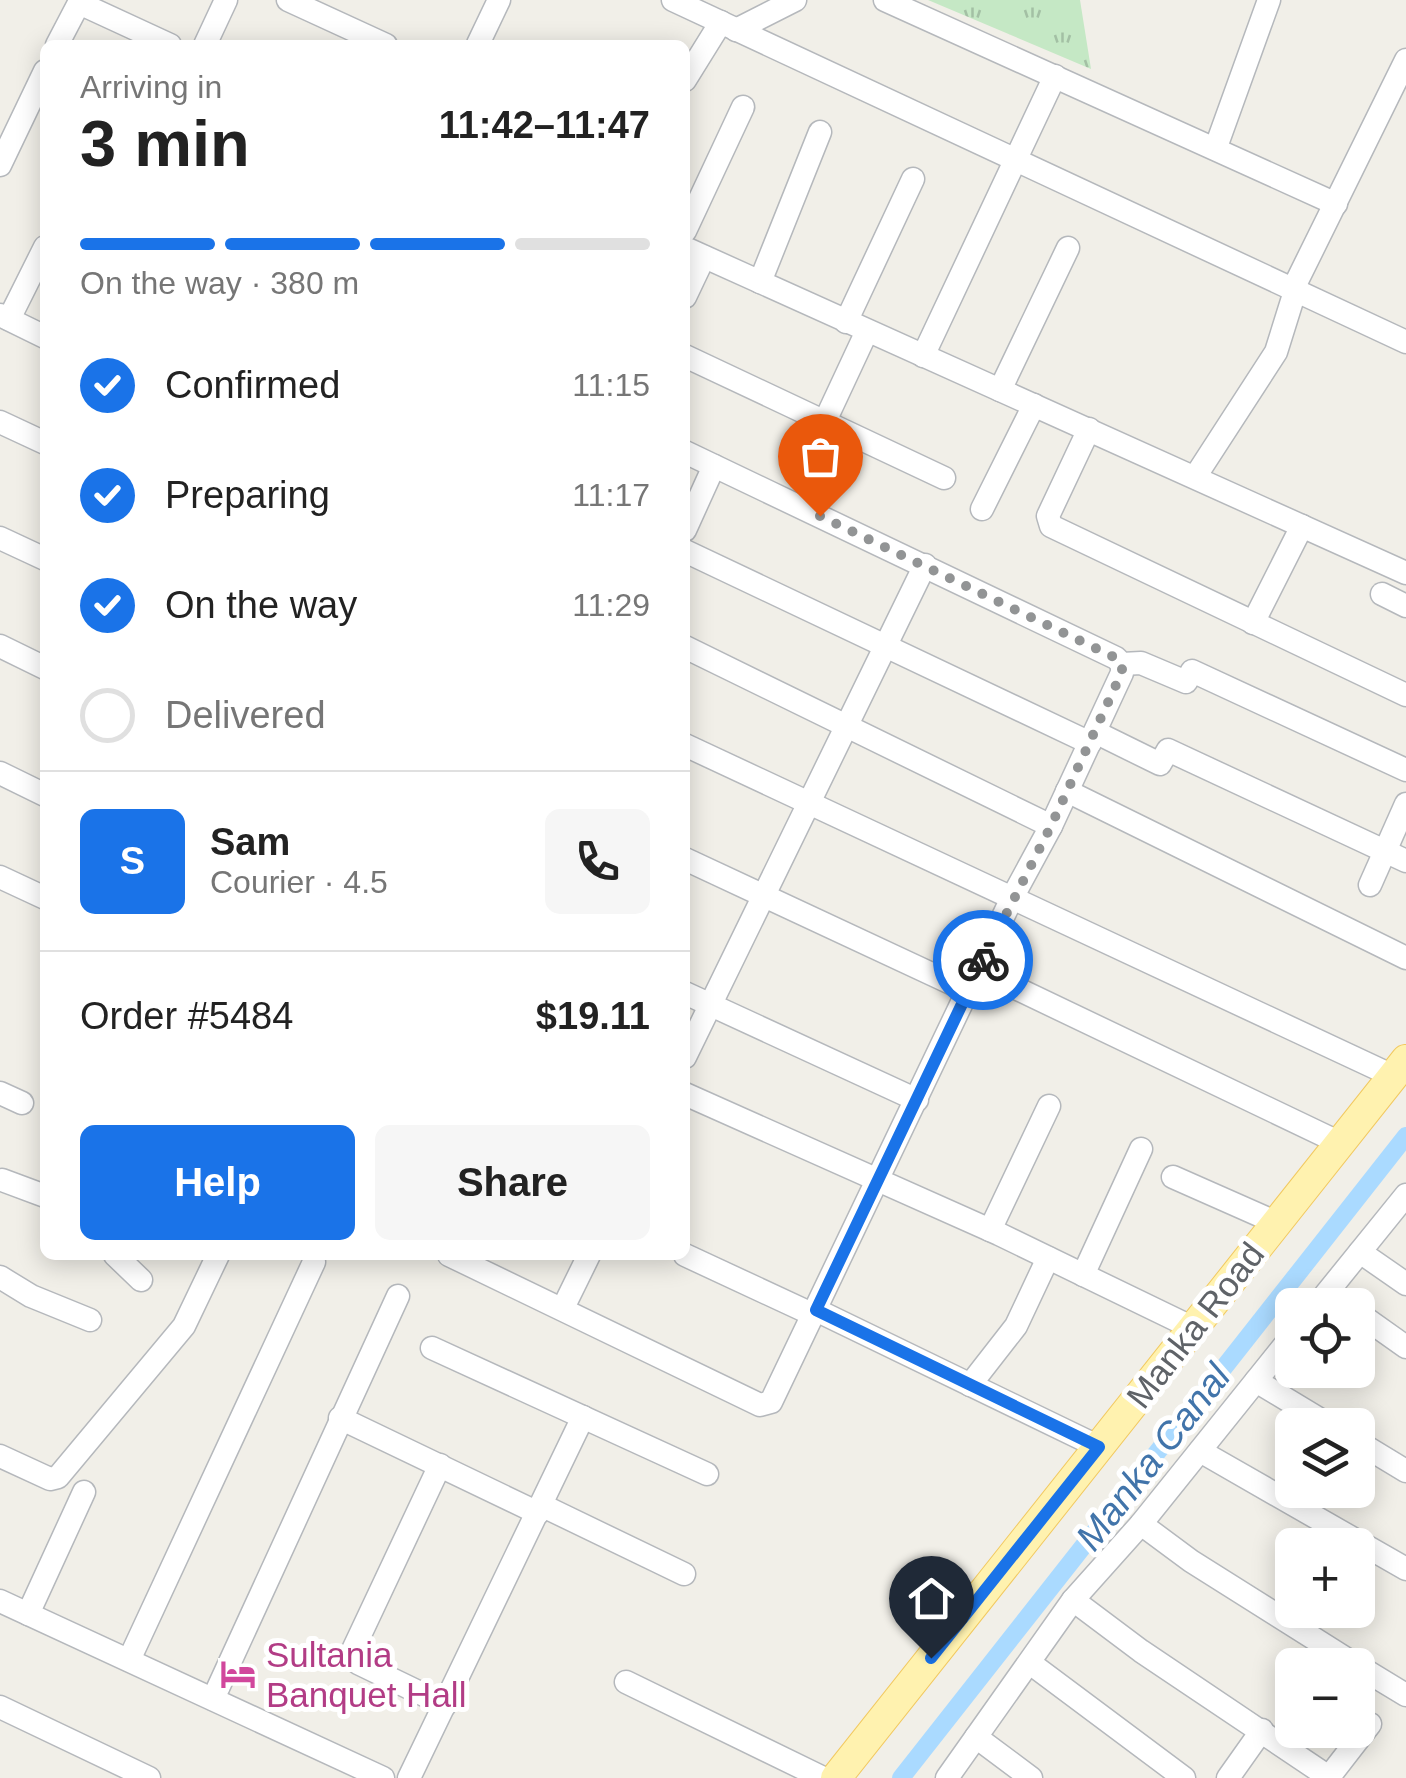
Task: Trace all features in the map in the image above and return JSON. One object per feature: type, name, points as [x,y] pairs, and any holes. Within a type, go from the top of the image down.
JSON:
[{"type":"main road","name":"Manka Road","points":[[836,1778],[1400,1068]]},
{"type":"street","points":[[206,40],[226,0]]},
{"type":"street","points":[[288,0],[375,40]]},
{"type":"street","points":[[480,40],[499,0]]},
{"type":"street","points":[[673,0],[1406,342]]},
{"type":"street","points":[[690,74],[728,26],[796,0]]},
{"type":"street","points":[[885,0],[1336,204]]},
{"type":"street","points":[[1216,147],[1269,0]]},
{"type":"street","points":[[59,40],[76,5],[82,3],[160,40]]},
{"type":"street","points":[[1194,477],[1276,352],[1295,288],[1406,60]]},
{"type":"street","points":[[923,356],[1054,76]]},
{"type":"street","points":[[0,165],[40,81]]},
{"type":"street","points":[[690,220],[743,107]]},
{"type":"street","points":[[760,282],[820,132]]},
{"type":"street","points":[[824,421],[913,179]]},
{"type":"street","points":[[1000,390],[1068,248]]},
{"type":"street","points":[[694,252],[1406,572]]},
{"type":"street","points":[[40,256],[5,317],[40,334]]},
{"type":"street","points":[[690,358],[944,478]]},
{"type":"street","points":[[982,509],[1034,404]]},
{"type":"street","points":[[0,422],[40,441]]},
{"type":"street","points":[[1088,428],[1048,522],[1406,695]]},
{"type":"street","points":[[460,1260],[766,1405],[770,1402],[1122,672],[1122,664],[1116,658],[690,454]]},
{"type":"street","points":[[690,519],[714,466]]},
{"type":"street","points":[[1254,624],[1302,526]]},
{"type":"street","points":[[0,538],[40,557]]},
{"type":"street","points":[[690,553],[886,647],[1092,737],[1160,764],[1168,750],[1396,856]]},
{"type":"street","points":[[690,1046],[924,565]]},
{"type":"street","points":[[1382,594],[1406,606]]},
{"type":"street","points":[[0,646],[40,666]]},
{"type":"street","points":[[690,649],[1051,826]]},
{"type":"street","points":[[1122,664],[1141,663],[1186,682],[1192,672],[1406,770]]},
{"type":"street","points":[[690,747],[1012,898],[1400,1068]]},
{"type":"street","points":[[1,776],[40,793]]},
{"type":"street","points":[[1067,791],[1406,958]]},
{"type":"street","points":[[1370,885],[1396,856],[1406,804]]},
{"type":"street","points":[[690,861],[764,897],[973,980],[1340,1144]]},
{"type":"street","points":[[0,877],[40,896]]},
{"type":"street","points":[[690,995],[916,1100]]},
{"type":"street","points":[[0,1093],[22,1103]]},
{"type":"street","points":[[690,1096],[990,1230],[1193,1328]]},
{"type":"street","points":[[990,1230],[1049,1106]]},
{"type":"street","points":[[1083,1275],[1141,1149]]},
{"type":"street","points":[[1173,1177],[1277,1223]]},
{"type":"street","points":[[2,1180],[40,1194]]},
{"type":"street","points":[[1338,1288],[1360,1252],[1406,1195]]},
{"type":"street","points":[[1360,1252],[1406,1284]]},
{"type":"street","points":[[690,1257],[1099,1447]]},
{"type":"street","points":[[970,1385],[1016,1326],[1048,1258]]},
{"type":"street","points":[[0,1456],[50,1479],[58,1476],[184,1326],[216,1260]]},
{"type":"street","points":[[563,1308],[587,1260]]},
{"type":"street","points":[[129,1660],[314,1262]]},
{"type":"street","points":[[0,1277],[31,1296],[90,1320]]},
{"type":"street","points":[[212,1699],[398,1296]]},
{"type":"street","points":[[1375,1325],[1406,1347]]},
{"type":"street","points":[[432,1348],[708,1474]]},
{"type":"street","points":[[946,1778],[1074,1600],[1141,1524],[1275,1357]]},
{"type":"street","points":[[1256,1381],[1301,1408]]},
{"type":"street","points":[[409,1778],[583,1417]]},
{"type":"street","points":[[340,1418],[684,1574]]},
{"type":"street","points":[[1200,1451],[1406,1570]]},
{"type":"street","points":[[1375,1453],[1406,1472]]},
{"type":"street","points":[[440,1465],[352,1652],[358,1663],[445,1705]]},
{"type":"street","points":[[28,1614],[84,1492]]},
{"type":"street","points":[[1141,1524],[1328,1648]]},
{"type":"street","points":[[1074,1600],[1141,1651],[1330,1778],[1352,1748]]},
{"type":"street","points":[[0,1601],[383,1778]]},
{"type":"street","points":[[1030,1663],[1184,1778]]},
{"type":"street","points":[[1375,1677],[1406,1695]]},
{"type":"street","points":[[626,1682],[823,1778]]},
{"type":"street","points":[[0,1707],[149,1778]]},
{"type":"street","points":[[1228,1778],[1262,1730]]},
{"type":"street","points":[[976,1737],[1030,1778]]},
{"type":"green space","points":[[928,0],[1080,0],[1091,69]]},
{"type":"waterway","name":"Manka Canal","points":[[901,1778],[1406,1136]]},
{"type":"way so far","points":[[820,516],[1122,664],[1122,672],[1051,826],[983,960]]},
{"type":"place","name":"Sultania Banquet Hall","points":[[238,1674]]},
{"type":"route","points":[[931,1658],[1099,1447],[816,1310],[983,960]]}]
